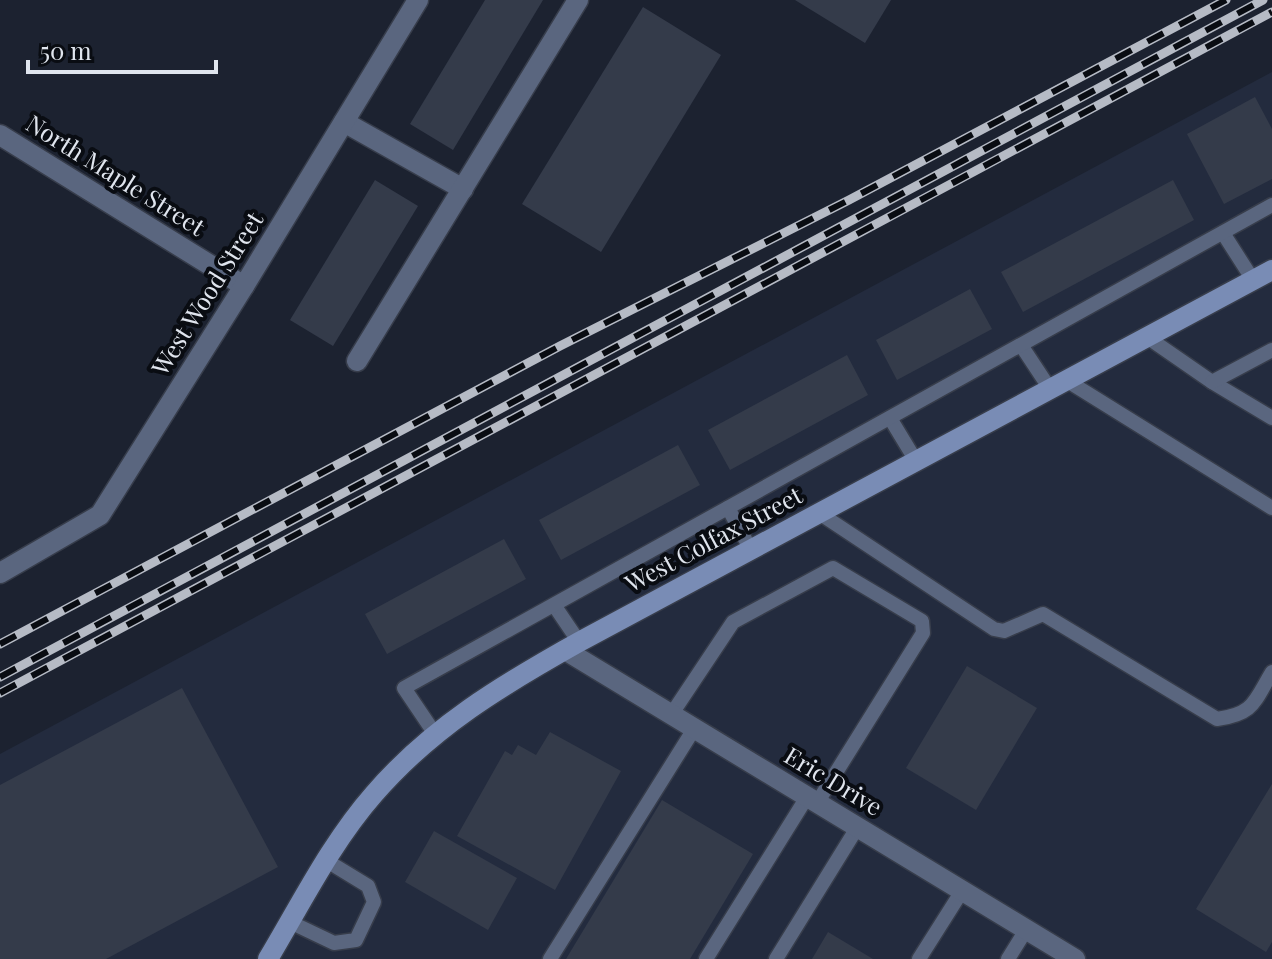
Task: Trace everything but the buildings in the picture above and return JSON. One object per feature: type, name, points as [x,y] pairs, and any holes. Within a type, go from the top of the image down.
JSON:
[{"type":"street","name":"West Wood Street","points":[[1,571],[100,515],[418,0]]},
{"type":"street","points":[[357,361],[578,0]]},
{"type":"street","points":[[344,122],[463,189]]},
{"type":"street","name":"North Maple Street","points":[[0,135],[244,286]]},
{"type":"street","name":"West Colfax Street","points":[[268,959],[327,861],[373,795],[435,734],[481,698],[572,646],[1272,270]]},
{"type":"street","name":"Eric Drive","points":[[572,646],[671,715],[1075,959]]},
{"type":"lane","points":[[435,734],[404,688],[1272,205]]},
{"type":"lane","points":[[1223,233],[1253,280]]},
{"type":"lane","points":[[1147,337],[1212,382],[1272,418]]},
{"type":"lane","points":[[1021,345],[1058,385],[1272,508]]},
{"type":"lane","points":[[1212,382],[1272,350]]},
{"type":"lane","points":[[890,418],[916,461]]},
{"type":"lane","points":[[728,508],[751,550]]},
{"type":"lane","points":[[819,513],[994,629],[1004,631],[1043,614],[1217,719],[1239,716],[1249,709],[1272,672]]},
{"type":"lane","points":[[671,715],[733,622],[833,568],[922,621],[923,633],[706,959]]},
{"type":"lane","points":[[554,605],[572,646]]},
{"type":"lane","points":[[550,959],[694,729]]},
{"type":"lane","points":[[776,959],[857,828]]},
{"type":"lane","points":[[290,922],[334,943],[356,940],[374,902],[368,886],[327,861]]},
{"type":"lane","points":[[919,959],[962,891]]},
{"type":"lane","points":[[1008,959],[1026,930]]},
{"type":"shaded area","points":[[1272,72],[1272,959],[0,959],[0,754]]},
{"type":"railway","points":[[0,644],[560,346],[849,200],[1226,0]]},
{"type":"railway","points":[[0,677],[1263,0]]},
{"type":"railway","points":[[0,693],[1272,12]]}]
